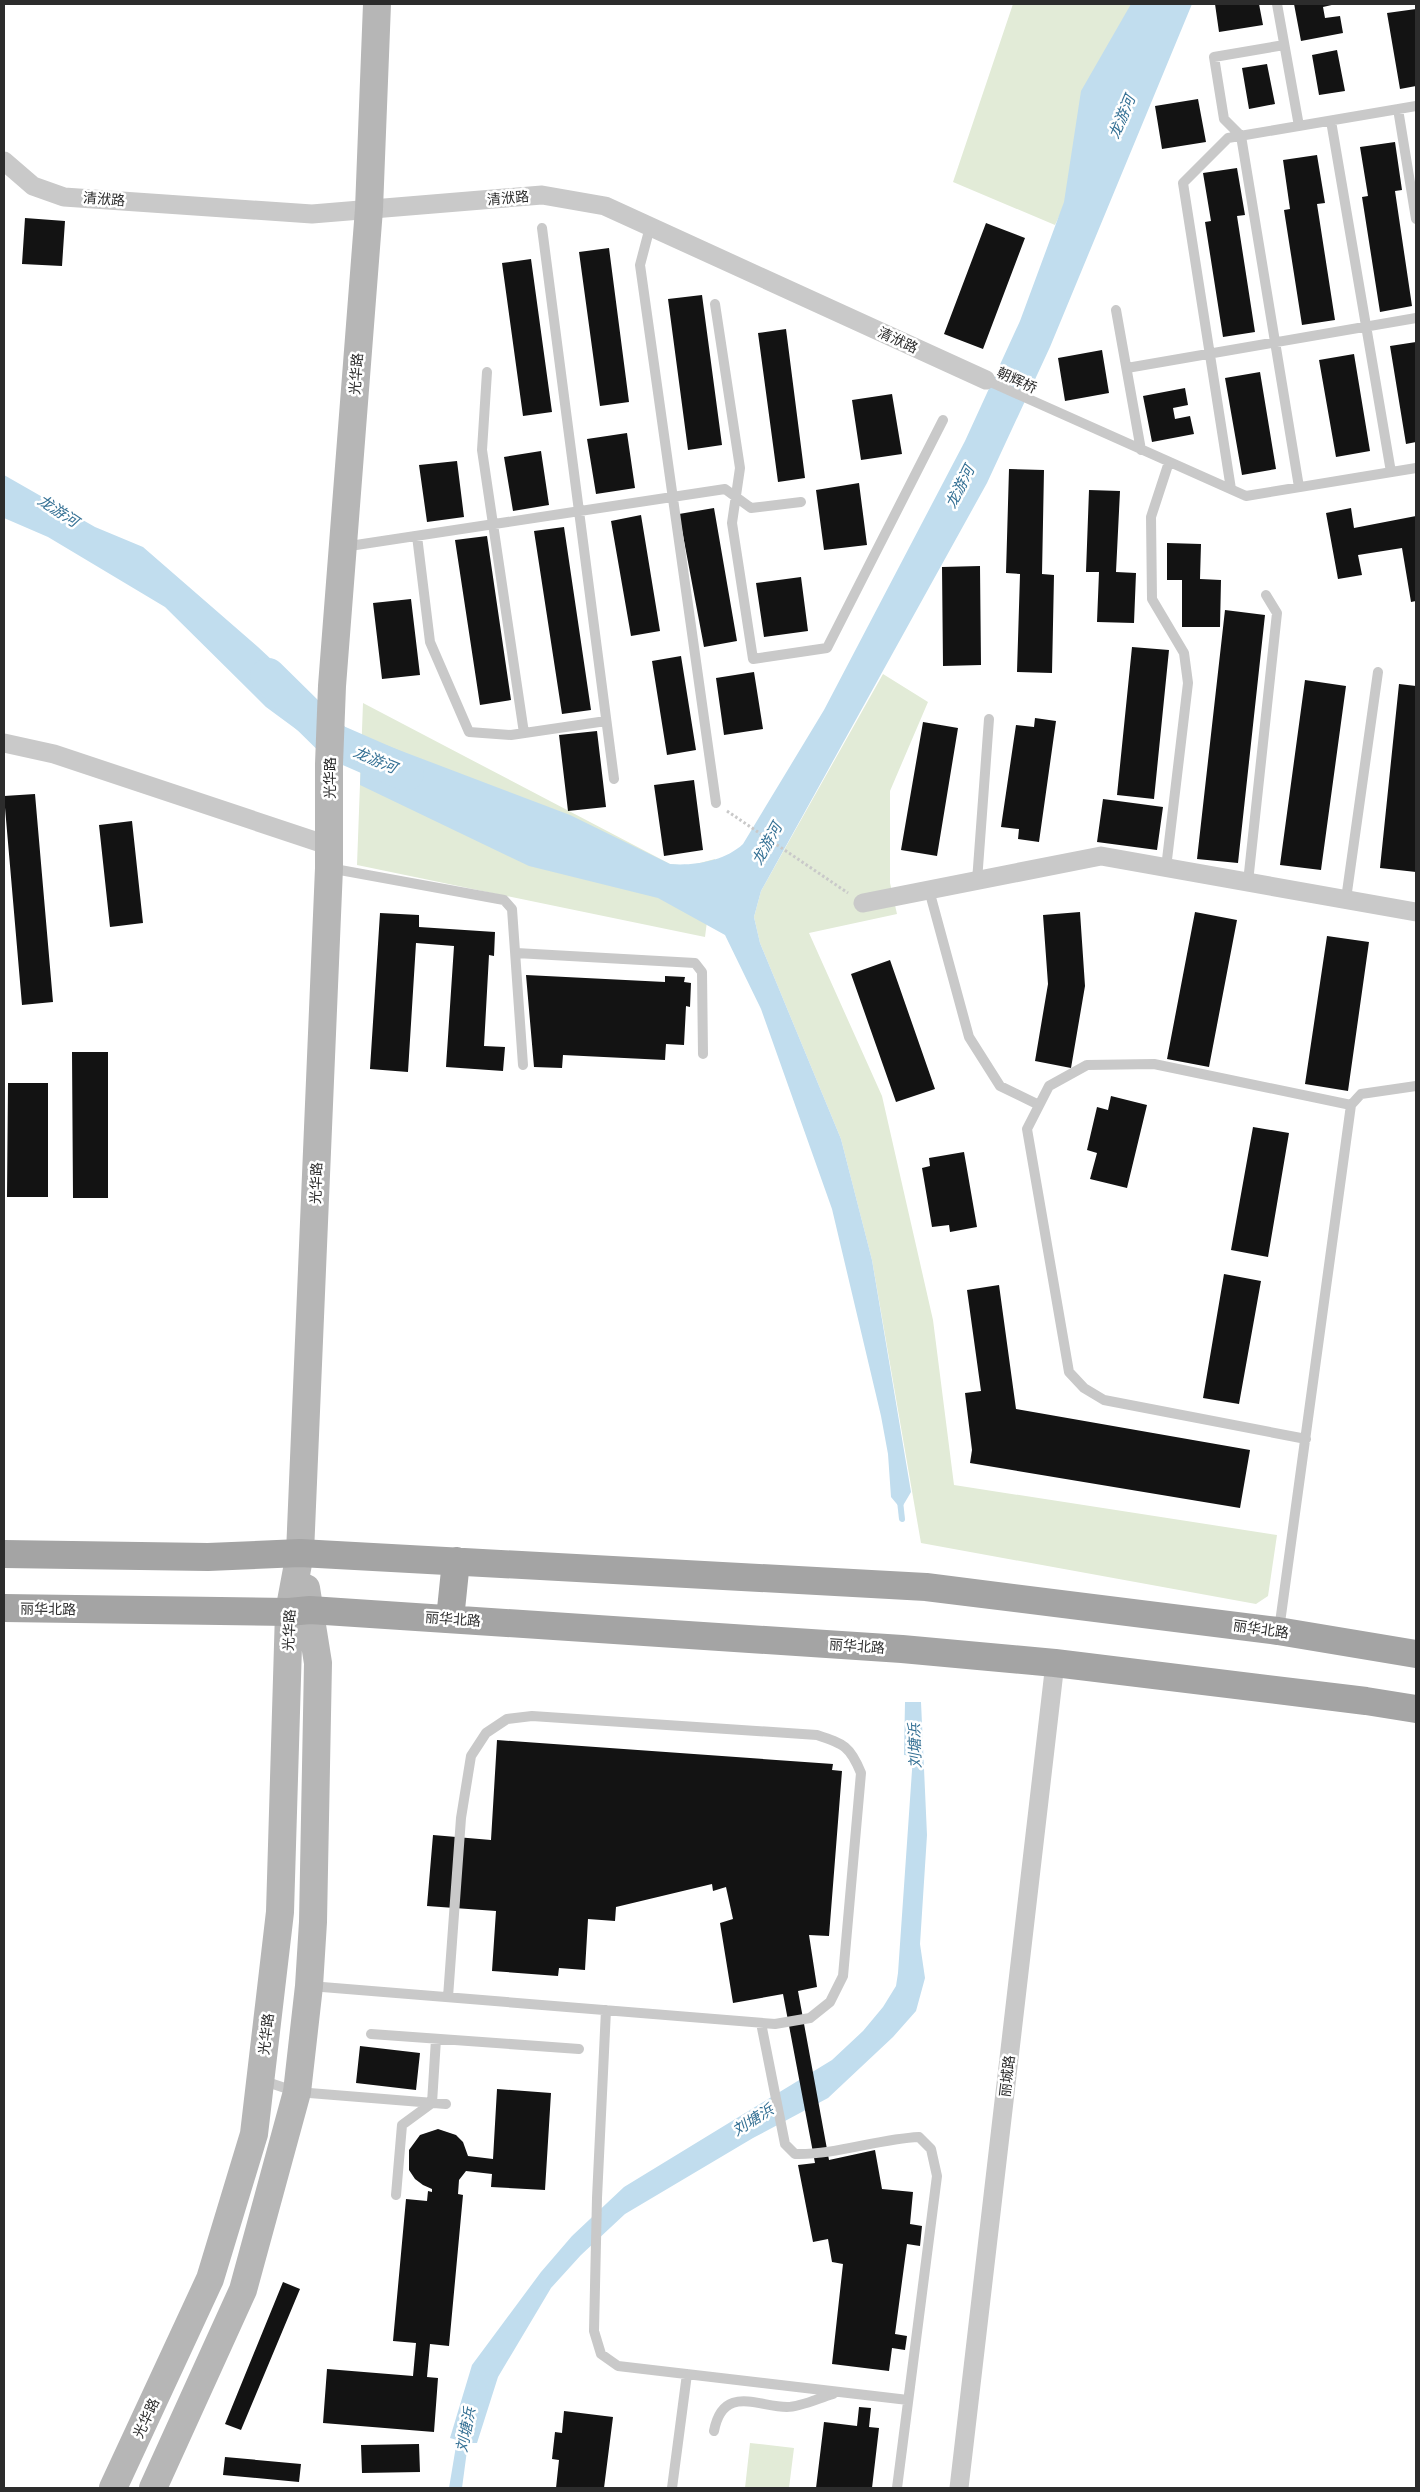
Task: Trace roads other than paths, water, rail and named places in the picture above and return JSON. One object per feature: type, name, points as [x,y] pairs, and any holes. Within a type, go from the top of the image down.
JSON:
[{"type":"main road","name":"光华路","points":[[113,2488],[210,2279],[254,2134],[280,1912],[300,1611],[300,1553],[330,857],[329,764],[332,686],[368,209],[377,4]]},
{"type":"main road","points":[[4,1554],[208,1557],[300,1553],[456,1561],[450,1619]]},
{"type":"main road","name":"丽华北路","points":[[456,1561],[926,1587],[1278,1631],[1416,1654]]},
{"type":"main road","name":"丽华北路","points":[[4,1608],[300,1611],[902,1649],[1055,1663]]},
{"type":"main road","name":"光华路","points":[[153,2488],[243,2290],[296,2092],[309,1986],[313,1922],[318,1663],[300,1611]]},
{"type":"main road","points":[[1055,1663],[1366,1701],[1416,1709]]},
{"type":"street","name":"清洑路","points":[[4,161],[33,186],[64,196],[312,214],[542,195],[605,206],[986,380]]},
{"type":"street","points":[[4,743],[54,754],[330,857]]},
{"type":"street","points":[[863,904],[1101,856],[1416,912]]},
{"type":"street","name":"丽城路","points":[[959,2488],[1055,1663]]},
{"type":"lane","points":[[1277,4],[1299,126]]},
{"type":"lane","points":[[1284,45],[1214,57],[1224,119],[1241,136],[1299,487]]},
{"type":"lane","points":[[1231,489],[1183,183],[1228,138],[1416,106]]},
{"type":"lane","points":[[1398,110],[1416,219]]},
{"type":"lane","points":[[1331,121],[1391,472]]},
{"type":"lane","points":[[650,227],[640,265],[716,803]]},
{"type":"lane","points":[[542,228],[614,779]]},
{"type":"lane","points":[[715,304],[740,468],[732,523],[753,659],[827,648],[943,420]]},
{"type":"lane","points":[[1116,310],[1142,450]]},
{"type":"lane","points":[[1126,368],[1416,318]]},
{"type":"lane","points":[[487,372],[482,450],[524,733]]},
{"type":"lane","name":"朝辉桥","points":[[986,380],[1246,496],[1416,468]]},
{"type":"lane","points":[[1166,868],[1188,682],[1184,653],[1152,598],[1151,517],[1169,462]]},
{"type":"lane","points":[[343,547],[725,489],[751,508],[801,502]]},
{"type":"lane","points":[[417,536],[430,642],[469,732],[511,735],[606,721]]},
{"type":"lane","points":[[1248,882],[1277,613],[1266,595]]},
{"type":"lane","points":[[1346,899],[1378,672]]},
{"type":"lane","points":[[977,881],[989,719]]},
{"type":"lane","points":[[330,857],[504,900],[512,909],[523,1065]]},
{"type":"lane","points":[[930,890],[969,1037],[1000,1086],[1039,1105]]},
{"type":"lane","points":[[516,953],[695,963],[702,972],[703,1054]]},
{"type":"lane","points":[[1306,1439],[1104,1400],[1084,1388],[1069,1372],[1027,1129],[1049,1086],[1087,1065],[1154,1064],[1351,1105]]},
{"type":"lane","points":[[1278,1631],[1351,1105],[1361,1094],[1416,1086]]},
{"type":"lane","points":[[309,1986],[775,2024],[810,2018],[830,2002],[843,1976],[861,1773],[853,1754],[838,1742],[817,1735],[532,1716],[507,1719],[486,1733],[470,1756],[461,1818],[448,1997]]},
{"type":"lane","points":[[606,2010],[597,2198],[594,2331],[601,2354],[618,2366],[908,2400]]},
{"type":"lane","points":[[760,2023],[785,2144],[795,2154],[814,2154],[896,2138],[919,2137],[931,2149],[937,2176],[897,2488]]},
{"type":"lane","points":[[371,2034],[579,2049]]},
{"type":"lane","points":[[432,2103],[436,2039]]},
{"type":"lane","points":[[260,2079],[296,2092],[446,2104]]},
{"type":"lane","points":[[396,2195],[402,2125],[432,2103]]},
{"type":"lane","points":[[672,2488],[687,2374]]},
{"type":"lane","points":[[714,2431],[717,2416],[730,2404],[745,2400],[789,2407],[839,2392]]},
{"type":"water","points":[[1131,4],[1192,4],[1050,347],[987,483],[761,891],[754,917],[760,943],[841,1139],[872,1260],[911,1492],[901,1509],[891,1497],[888,1454],[881,1416],[832,1209],[761,1009],[725,935],[658,898],[529,866],[360,785],[362,736],[570,815],[670,864],[709,861],[727,855],[743,844],[824,710],[965,441],[1020,321],[1064,202],[1081,91]]},
{"type":"water","points":[[4,475],[95,527],[143,547],[258,647],[303,689],[304,735],[266,707],[165,607],[48,537],[4,518]]},
{"type":"water","name":"刘塘浜","points":[[905,1702],[921,1702],[927,1835],[920,1944],[925,1978],[916,2011],[893,2037],[828,2098],[753,2138],[625,2214],[581,2255],[551,2288],[498,2377],[477,2443],[468,2443],[462,2488],[449,2488],[457,2440],[450,2438],[472,2365],[541,2272],[572,2236],[624,2187],[832,2060],[863,2031],[883,2007],[896,1986],[913,1756],[904,1755]]},
{"type":"waterway","name":"龙游河","points":[[268,676],[335,742],[406,773]]},
{"type":"waterway","points":[[900,1501],[902,1519]]}]
